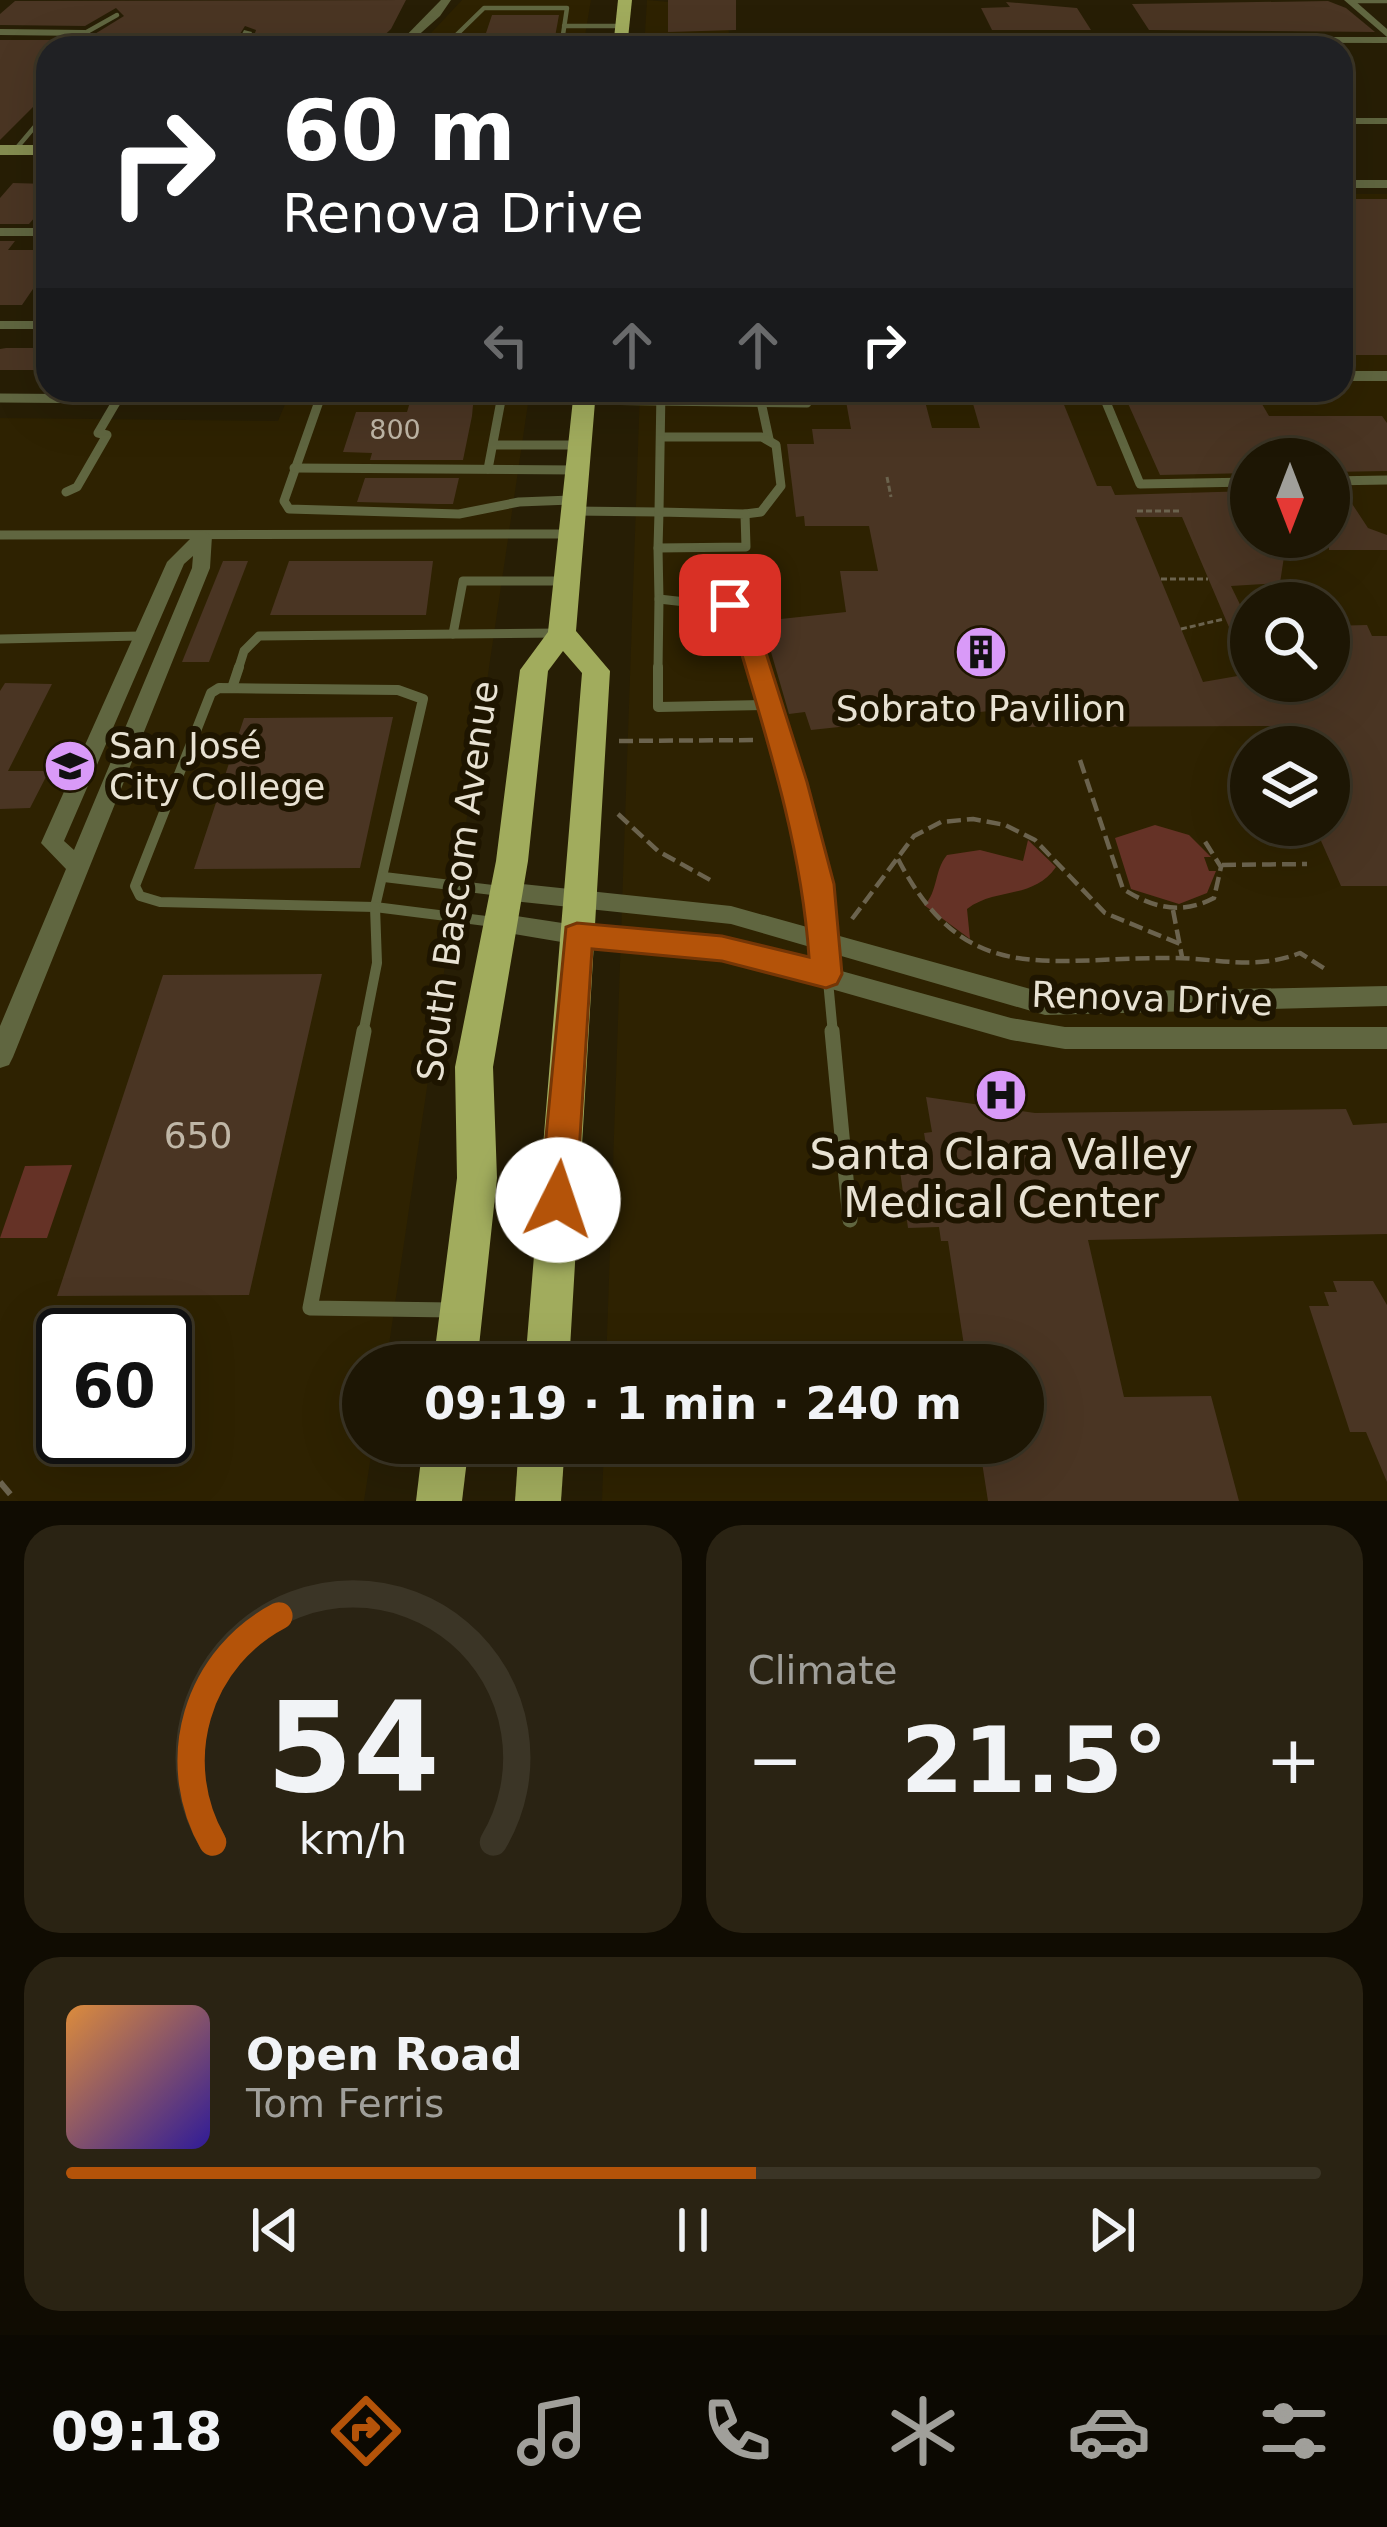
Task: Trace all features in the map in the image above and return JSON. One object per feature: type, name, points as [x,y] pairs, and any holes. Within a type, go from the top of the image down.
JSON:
[{"type":"main road","points":[[621,36],[625,0]]},
{"type":"main road","name":"South Bascom Avenue","points":[[457,1344],[477,1178],[474,1066],[534,670],[562,633],[584,402]]},
{"type":"main road","points":[[548,1344],[596,670],[562,633]]},
{"type":"main road","points":[[439,1501],[443,1464]]},
{"type":"main road","points":[[538,1501],[541,1464]]},
{"type":"street","points":[[405,36],[442,11],[446,0]]},
{"type":"street","points":[[1349,0],[1387,37]]},
{"type":"street","points":[[0,32],[85,33]]},
{"type":"street","points":[[245,36],[247,32]]},
{"type":"street","points":[[1353,37],[1387,37]]},
{"type":"street","points":[[1353,121],[1387,121]]},
{"type":"street","points":[[1353,184],[1387,184]]},
{"type":"street","points":[[0,232],[36,232]]},
{"type":"street","points":[[0,325],[36,325]]},
{"type":"street","points":[[1353,376],[1387,376]]},
{"type":"street","points":[[1353,378],[1387,392]]},
{"type":"street","points":[[78,867],[52,843],[176,562],[203,536]]},
{"type":"street","points":[[0,1058],[201,568],[203,536]]},
{"type":"street","name":"Renova Drive","points":[[500,906],[722,948],[1010,1029],[1065,1038],[1387,1038]]},
{"type":"street","name":"Renova Drive","points":[[578,919],[731,915],[1045,1004],[1387,996]]},
{"type":"lane","points":[[1349,0],[1386,0]]},
{"type":"lane","points":[[455,36],[484,8],[567,8],[562,36]]},
{"type":"lane","points":[[85,33],[117,15]]},
{"type":"lane","points":[[564,26],[612,36]]},
{"type":"lane","points":[[8,150],[36,123]]},
{"type":"lane","points":[[0,398],[36,398]]},
{"type":"lane","points":[[66,492],[77,488],[107,435],[98,433],[116,402]]},
{"type":"lane","points":[[319,402],[284,501],[302,514],[459,514],[519,502],[573,515]]},
{"type":"lane","points":[[488,469],[501,402]]},
{"type":"lane","points":[[661,402],[658,706],[771,705]]},
{"type":"lane","points":[[0,535],[203,536],[573,515],[761,512],[781,486],[776,445],[769,439],[760,402],[807,403]]},
{"type":"lane","points":[[1106,402],[1140,484],[1230,482]]},
{"type":"lane","points":[[661,437],[769,439]]},
{"type":"lane","points":[[493,445],[579,457]]},
{"type":"lane","points":[[294,468],[488,469],[579,457]]},
{"type":"lane","points":[[1350,481],[1387,480]]},
{"type":"lane","points":[[658,548],[746,547],[745,514]]},
{"type":"lane","points":[[453,634],[463,580],[567,581]]},
{"type":"lane","points":[[659,599],[677,605],[738,608],[771,705],[819,884],[850,1220]]},
{"type":"lane","points":[[232,688],[244,651],[259,636],[562,633]]},
{"type":"lane","points":[[0,639],[140,637]]},
{"type":"lane","points":[[461,1310],[310,1308],[377,963],[374,906],[423,699],[398,690],[232,688],[211,693],[135,886],[140,896],[160,902],[374,906],[500,906]]},
{"type":"lane","points":[[384,877],[500,906]]},
{"type":"path","points":[[887,477],[891,497]]},
{"type":"path","points":[[1137,511],[1181,511]]},
{"type":"path","points":[[1160,579],[1208,579]]},
{"type":"path","points":[[1180,629],[1224,619]]},
{"type":"path","points":[[750,727],[754,740]]},
{"type":"path","points":[[618,741],[764,740]]},
{"type":"path","points":[[1080,760],[1123,889],[1140,901],[1173,910],[1214,898],[1224,877],[1222,865],[1204,840]]},
{"type":"path","points":[[618,814],[658,851],[712,881]]},
{"type":"path","points":[[852,919],[872,906],[898,859],[924,828],[964,819],[990,821],[1030,838],[1093,904],[1122,924],[1180,944]]},
{"type":"path","points":[[898,859],[916,903],[961,938],[989,951],[1055,965],[1182,958],[1262,970],[1300,953],[1325,969]]},
{"type":"path","points":[[1222,865],[1307,864]]},
{"type":"path","points":[[1173,910],[1182,958]]},
{"type":"path","points":[[0,1482],[16,1501]]},
{"type":"shaded area","points":[[462,0],[591,0],[585,36],[428,36]]},
{"type":"shaded area","points":[[647,0],[724,7],[730,36],[645,36]]},
{"type":"shaded area","name":"Santa Clara Valley Medical Center","points":[[1353,194],[1387,194],[1387,1501],[602,1501],[603,1464],[1044,1464],[1044,1344],[607,1344],[640,402],[1353,402]]},
{"type":"shaded area","points":[[286,402],[528,402],[389,1344],[342,1344],[342,1464],[370,1464],[364,1501],[0,1501],[0,418],[278,421]]},
{"type":"shaded area","points":[[1155,825],[1189,835],[1211,857],[1204,857],[1209,871],[1216,871],[1207,893],[1179,904],[1131,889],[1115,838]]},
{"type":"shaded area","points":[[1028,840],[1056,867],[1036,884],[967,909],[970,939],[924,905],[947,855],[980,850],[1023,861]]},
{"type":"shaded area","points":[[72,1165],[47,1238],[0,1238],[25,1166]]},
{"type":"building","points":[[406,0],[384,36],[254,36],[256,30],[245,26],[239,36],[92,36],[124,16],[116,8],[85,26],[0,25],[0,14],[15,1]]},
{"type":"building","points":[[668,0],[736,0],[736,30],[668,32]]},
{"type":"building","points":[[1328,1],[1346,8],[1375,32],[1149,30],[1132,4]]},
{"type":"building","points":[[1006,2],[1077,8],[1091,30],[992,30],[981,8],[1010,7]]},
{"type":"building","points":[[492,15],[559,15],[555,36],[485,36]]},
{"type":"building","points":[[0,40],[36,40],[36,104],[0,140]]},
{"type":"building","points":[[13,183],[36,184],[36,216],[29,224],[0,224],[0,198]]},
{"type":"building","points":[[1353,199],[1387,199],[1387,355],[1353,355]]},
{"type":"building","points":[[0,241],[15,241],[8,250],[36,250],[36,285],[22,305],[0,305]]},
{"type":"building","points":[[36,348],[36,370],[0,370],[0,349]]},
{"type":"building","points":[[410,402],[473,402],[463,460],[370,460],[372,453],[343,452],[356,412],[407,412]]},
{"type":"building","points":[[846,402],[925,402],[932,428],[980,428],[972,402],[1063,402],[1097,486],[1111,486],[1115,495],[1230,492],[1230,558],[1284,558],[1280,582],[1230,582],[1230,629],[1182,517],[1135,517],[1203,682],[1230,677],[1230,702],[1350,702],[1350,625],[1367,625],[1372,636],[1387,636],[1387,886],[1341,886],[1323,846],[1350,846],[1350,726],[1013,727],[1008,709],[811,730],[805,712],[789,714],[762,621],[846,612],[840,571],[878,571],[869,526],[805,526],[804,516],[796,517],[787,444],[814,444],[812,429],[851,429]]},
{"type":"building","points":[[1127,402],[1261,402],[1269,416],[1382,416],[1387,423],[1387,471],[1350,472],[1350,438],[1230,438],[1230,473],[1160,475]]},
{"type":"building","points":[[365,478],[459,478],[453,504],[437,504],[357,502]]},
{"type":"building","points":[[1350,501],[1368,528],[1387,535],[1387,550],[1350,550]]},
{"type":"building","points":[[223,561],[248,561],[209,662],[182,662]]},
{"type":"building","points":[[289,561],[433,561],[426,615],[270,615]]},
{"type":"building","points":[[5,683],[52,684],[8,771],[49,771],[30,808],[0,809],[0,691]]},
{"type":"building","points":[[393,717],[360,868],[194,869],[244,718]]},
{"type":"building","points":[[322,974],[249,1295],[57,1296],[163,975]]},
{"type":"building","points":[[926,1097],[1035,1113],[1346,1109],[1353,1125],[1387,1123],[1387,1234],[1088,1240],[1124,1397],[1211,1396],[1239,1501],[988,1501],[982,1464],[1044,1464],[1044,1344],[964,1344],[948,1241],[941,1241],[939,1227],[908,1228],[899,1164],[929,1163],[924,1133],[932,1132]]},
{"type":"building","points":[[1333,1281],[1373,1281],[1387,1305],[1387,1482],[1366,1432],[1350,1432],[1309,1306],[1329,1306],[1324,1292],[1337,1292]]},
{"type":"place","name":"Sobrato Pavilion","points":[[981,652]]},
{"type":"place","name":"San José City College","points":[[70,766]]},
{"type":"place","name":"Santa Clara Valley Medical Center","points":[[1001,1095]]},
{"type":"route","points":[[558,1200],[577,935],[722,948],[826,974],[819,884],[793,782],[742,615],[730,605]]}]
